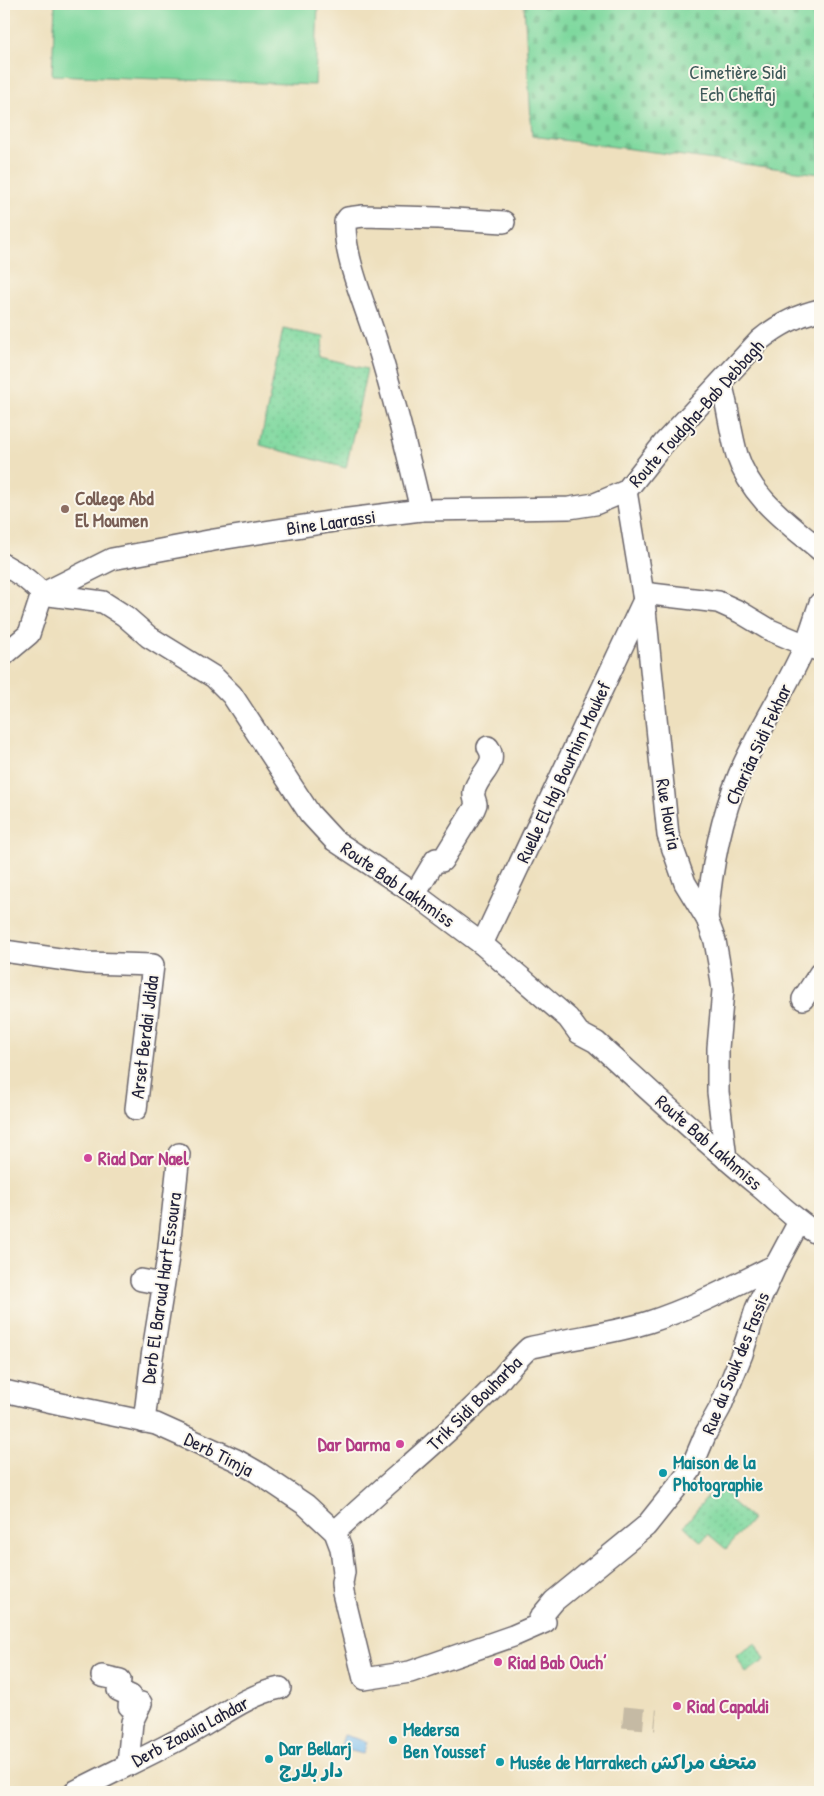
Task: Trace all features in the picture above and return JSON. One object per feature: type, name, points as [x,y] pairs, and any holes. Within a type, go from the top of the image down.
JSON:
[{"type":"street","points":[[421,510],[405,442],[347,249],[345,222],[348,218],[363,216],[504,222]]},
{"type":"street","name":"Route Toudgha-Bab Debbagh","points":[[626,490],[664,443],[749,351],[771,331],[820,310]]},
{"type":"street","points":[[720,383],[738,456],[752,486],[768,506],[820,550]]},
{"type":"street","name":"Bine Laarassi","points":[[42,594],[112,559],[331,522],[421,510],[584,507],[607,500],[626,490]]},
{"type":"street","name":"Rue Houria","points":[[626,490],[644,597],[668,835],[685,883],[707,919],[715,941],[723,990],[718,1048],[718,1092],[726,1159]]},
{"type":"street","points":[[4,566],[16,571],[34,584],[42,594],[29,634],[4,655]]},
{"type":"street","name":"Route Bab Lakhmiss","points":[[42,594],[103,602],[125,616],[149,638],[214,677],[232,695],[316,823],[334,840],[416,894],[482,944],[568,1018],[579,1033],[596,1042],[726,1159],[786,1209],[813,1228]]},
{"type":"street","points":[[644,597],[700,599],[723,604],[770,630],[813,649]]},
{"type":"street","name":"Ruelle El Haj Bourhim Moukef","points":[[482,944],[644,597]]},
{"type":"street","name":"Chariâa Sidi Fekhar","points":[[707,919],[709,893],[718,843],[727,809],[739,776],[766,720],[785,687],[813,649],[820,603]]},
{"type":"street","points":[[416,894],[436,859],[442,862],[474,809],[476,804],[473,794],[492,758],[492,753],[488,747]]},
{"type":"street","name":"Arset Berdai Jdida","points":[[4,951],[86,962],[153,965],[136,1109]]},
{"type":"street","points":[[803,999],[819,967]]},
{"type":"street","name":"Derb El Baroud Hart Essoura","points":[[144,1422],[179,1154]]},
{"type":"street","points":[[776,1265],[813,1228]]},
{"type":"street","name":"Trik Sidi Bouharba","points":[[335,1532],[375,1494],[426,1452],[483,1398],[517,1358],[529,1348],[627,1328],[651,1321],[687,1308],[776,1265]]},
{"type":"street","name":"Rue du Souk des Fassis","points":[[335,1532],[341,1548],[344,1572],[343,1593],[364,1679],[410,1672],[490,1652],[545,1622],[540,1618],[554,1601],[638,1534],[655,1517],[690,1471],[706,1433],[720,1408],[742,1354],[756,1309],[776,1265]]},
{"type":"street","points":[[141,1280],[163,1284]]},
{"type":"street","name":"Derb Timja","points":[[4,1391],[156,1424],[236,1460],[306,1505],[335,1532]]},
{"type":"street","points":[[102,1676],[120,1680],[118,1690],[132,1696],[129,1706],[140,1706],[132,1722],[128,1764]]},
{"type":"street","name":"Derb Zaouia Lahdar","points":[[74,1792],[192,1732],[248,1699],[266,1691],[280,1688]]},
{"type":"green space","points":[[55,4],[318,4],[315,85],[52,75]]},
{"type":"green space","name":"Cimetière Sidi Ech Cheffaj","points":[[524,4],[820,4],[820,174],[532,136]]},
{"type":"green space","points":[[283,329],[324,337],[321,358],[367,369],[346,468],[260,445]]},
{"type":"green space","points":[[716,1485],[732,1498],[731,1501],[752,1519],[726,1549],[708,1534],[701,1542],[684,1526]]},
{"type":"green space","points":[[756,1643],[765,1660],[746,1673],[736,1656]]},
{"type":"water","points":[[344,1735],[367,1742],[363,1754],[340,1748]]},
{"type":"tunnel","points":[[623,1717],[656,1720]]},
{"type":"place","name":"College Abd El Moumen","points":[[65,509]]},
{"type":"place","name":"Riad Dar Nael","points":[[88,1158]]},
{"type":"place","name":"Dar Darma","points":[[400,1444]]},
{"type":"place","name":"Maison de la Photographie","points":[[663,1473]]},
{"type":"place","name":"Riad Bab Ouch’","points":[[498,1662]]},
{"type":"place","name":"Riad Capaldi","points":[[677,1706]]},
{"type":"place","name":"Medersa Ben Youssef","points":[[393,1740]]},
{"type":"place","name":"Dar Bellarj دار بلارج","points":[[269,1759]]},
{"type":"place","name":"Musée de Marrakech متحف مراكش","points":[[500,1762]]}]
